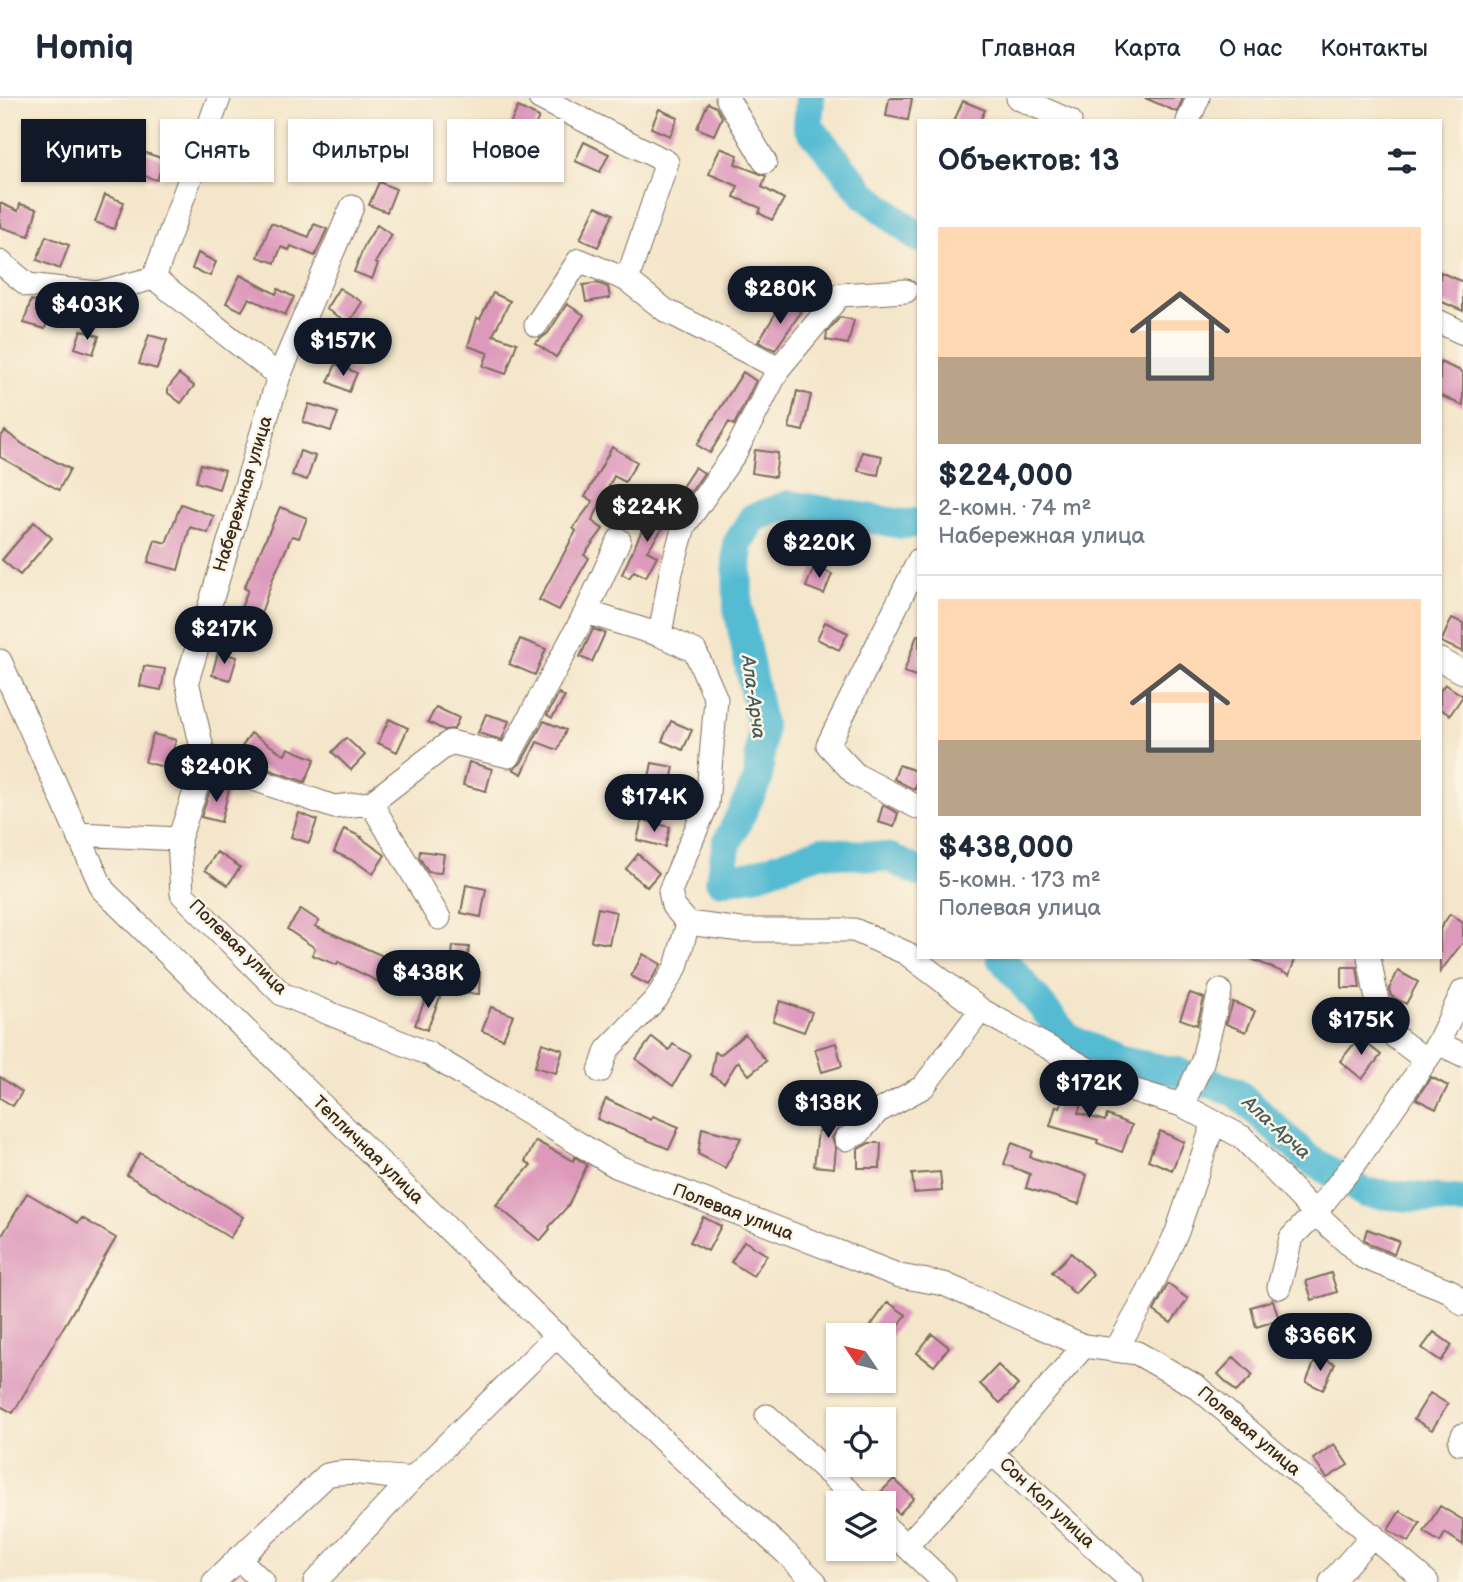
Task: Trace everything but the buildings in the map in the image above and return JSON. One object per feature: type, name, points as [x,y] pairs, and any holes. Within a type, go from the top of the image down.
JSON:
[{"type":"street","points":[[154,278],[219,98]]},
{"type":"street","points":[[540,98],[667,162],[627,280]]},
{"type":"street","points":[[727,98],[765,163]]},
{"type":"street","points":[[1018,98],[1043,116]]},
{"type":"street","points":[[1189,119],[1198,98]]},
{"type":"street","name":"Набережная улица","points":[[205,762],[187,681],[279,376],[352,206]]},
{"type":"street","points":[[536,325],[579,260],[627,280],[665,310],[779,368]]},
{"type":"street","points":[[0,262],[28,285],[97,293],[154,278]]},
{"type":"street","points":[[154,278],[279,376]]},
{"type":"street","points":[[660,635],[671,572],[684,526],[735,453],[779,368],[841,295],[906,291]]},
{"type":"street","points":[[1442,323],[1463,333]]},
{"type":"street","points":[[78,834],[179,839],[205,762],[334,807],[371,803],[450,742],[509,756],[586,612],[619,540]]},
{"type":"street","points":[[917,564],[828,745],[856,775],[917,807]]},
{"type":"street","points":[[586,612],[660,635],[695,650],[716,699],[707,804],[670,891],[673,906],[688,923],[741,930],[855,930],[906,953],[981,1010],[1116,1085],[1182,1105],[1242,1137],[1315,1213],[1363,1257],[1459,1290]]},
{"type":"street","name":"Тепличная улица","points":[[0,661],[103,890],[672,1449],[815,1582]]},
{"type":"street","points":[[1442,661],[1463,672]]},
{"type":"street","points":[[371,803],[439,918]]},
{"type":"street","name":"Полевая улица","points":[[179,839],[182,894],[282,994],[429,1054],[615,1166],[900,1276],[944,1284],[1084,1346],[1137,1353],[1197,1387],[1427,1582]]},
{"type":"street","points":[[600,1071],[607,1051],[657,998],[676,967],[688,923]]},
{"type":"street","points":[[1368,959],[1382,1027],[1432,1052],[1463,1055]]},
{"type":"street","points":[[1182,1105],[1198,1073],[1220,991]]},
{"type":"street","points":[[1279,1287],[1291,1238],[1333,1192],[1358,1159],[1432,1052],[1463,991]]},
{"type":"street","points":[[846,1139],[859,1133],[877,1112],[923,1087],[981,1010]]},
{"type":"street","points":[[1116,1350],[1148,1293],[1177,1232],[1214,1122]]},
{"type":"street","points":[[315,1582],[413,1478],[557,1335]]},
{"type":"street","name":"Сон Кол улица","points":[[906,1546],[1084,1346]]},
{"type":"street","points":[[767,1416],[848,1491]]},
{"type":"street","name":"Сон Кол улица","points":[[992,1452],[1132,1582]]},
{"type":"street","points":[[214,1582],[327,1475],[355,1472],[392,1479],[413,1478]]},
{"type":"street","points":[[1331,1582],[1373,1535]]},
{"type":"street","points":[[896,1536],[943,1582]]},
{"type":"street","points":[[237,1558],[263,1582]]},
{"type":"waterway","name":"Ала-Арча","points":[[810,98],[808,126],[865,195],[917,236]]},
{"type":"waterway","name":"Ала-Арча","points":[[917,523],[902,524],[789,505],[753,518],[737,544],[738,608],[762,729],[758,779],[727,843],[720,880],[753,875],[822,851],[890,858],[917,871]]},
{"type":"waterway","name":"Ала-Арча","points":[[1003,959],[1068,1038],[1115,1060],[1177,1072],[1236,1092],[1308,1158],[1365,1193],[1463,1201]]}]
